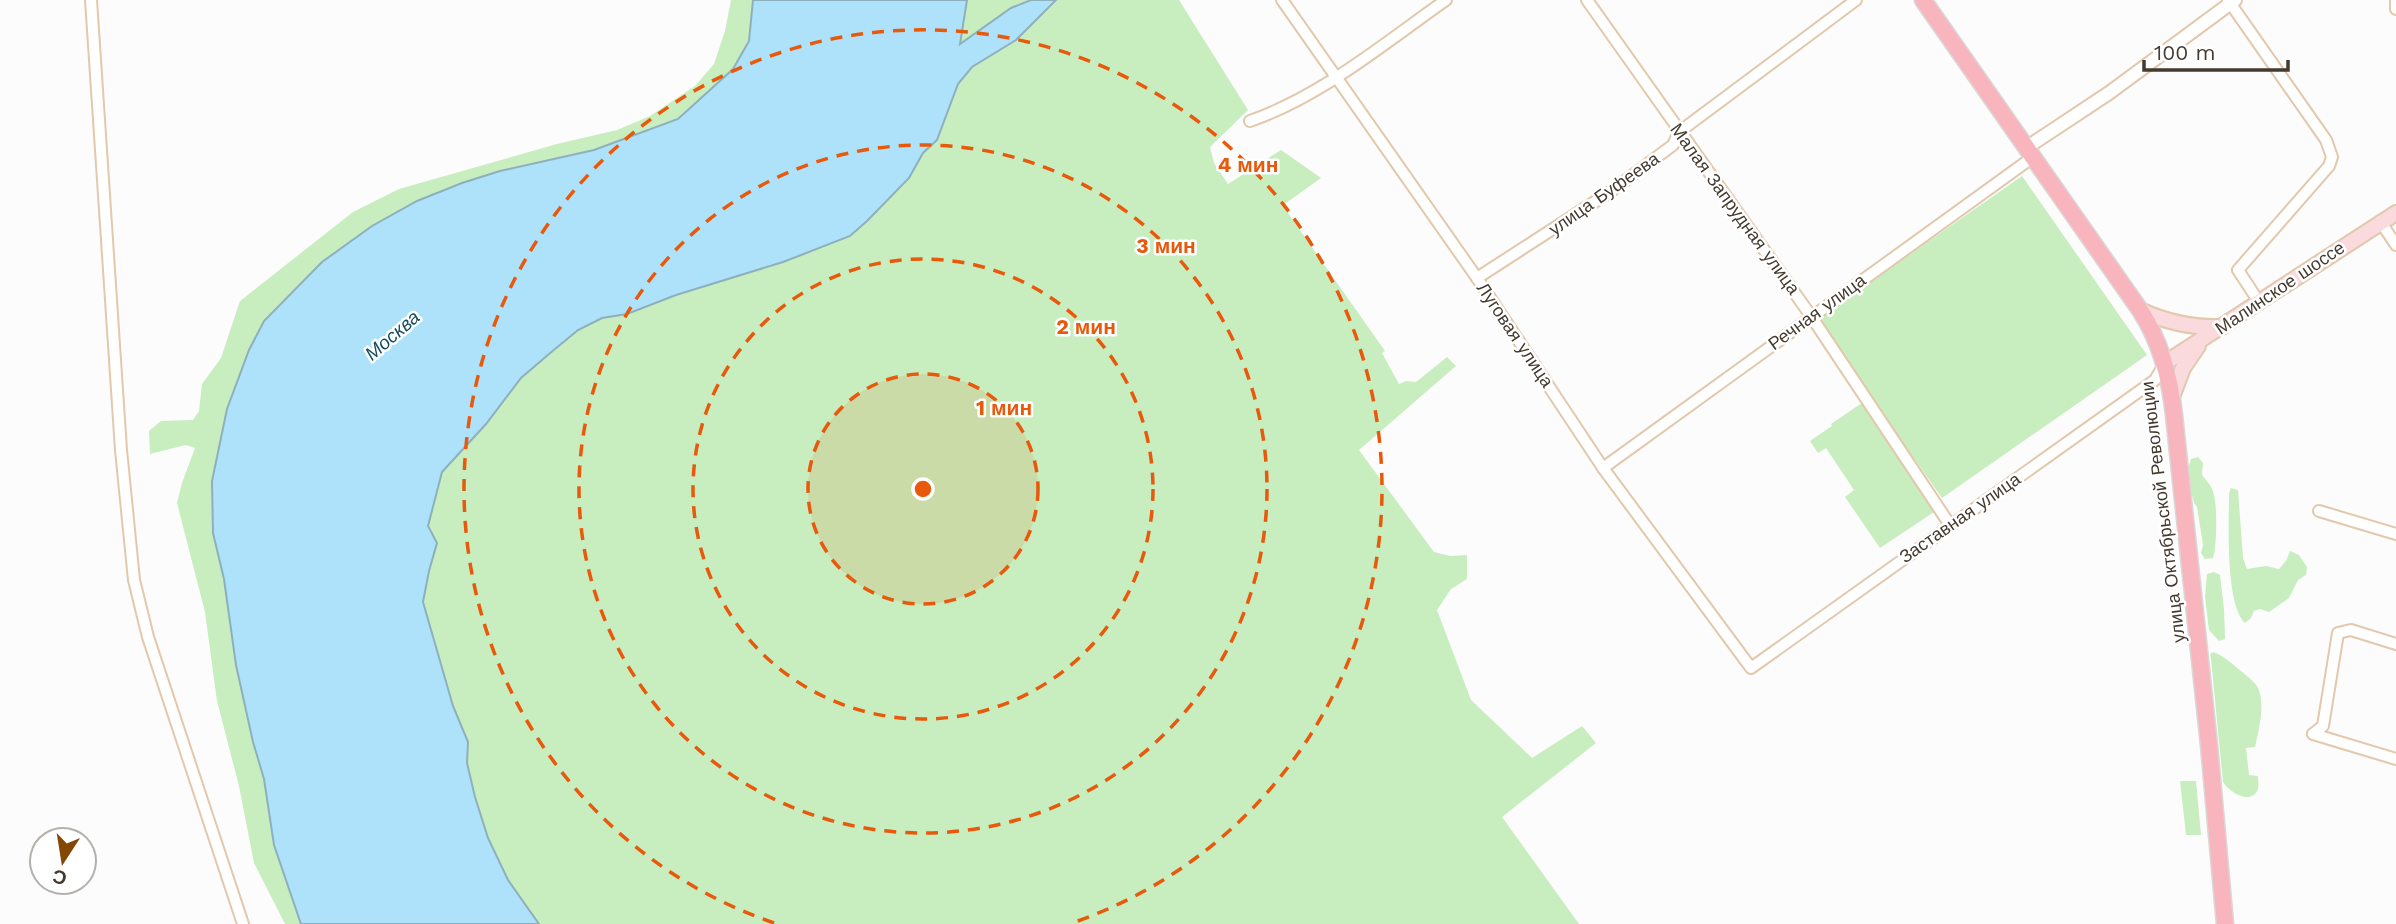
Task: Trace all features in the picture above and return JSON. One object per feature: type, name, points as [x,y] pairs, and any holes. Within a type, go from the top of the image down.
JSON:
[{"type":"main road","name":"улица Октябрьской Революции","points":[[1923,0],[2140,310],[2156,338],[2165,363],[2172,397],[2225,924]]},
{"type":"main road","name":"Малинское шоссе","points":[[2165,363],[2396,213]]},
{"type":"main road","points":[[2140,310],[2167,321],[2194,327],[2224,327]]},
{"type":"main road","points":[[2172,397],[2187,360],[2203,340]]},
{"type":"street","points":[[91,0],[121,450],[134,580],[148,637],[243,924]]},
{"type":"street","name":"Луговая улица","points":[[1282,0],[1477,278],[1603,468],[1751,668]]},
{"type":"street","points":[[1250,121],[1302,99],[1446,0]]},
{"type":"street","name":"Малая Запрудная улица","points":[[1587,0],[1811,316],[1950,525]]},
{"type":"street","name":"улица Буфеева","points":[[1477,278],[1621,184],[1674,145],[1679,132],[1856,0]]},
{"type":"street","points":[[2396,0],[2396,9]]},
{"type":"street","points":[[2231,1],[2326,141],[2332,158],[2329,166],[2238,270],[2259,302]]},
{"type":"street","name":"Речная улица","points":[[1603,468],[1811,316],[2231,1]]},
{"type":"street","points":[[2380,221],[2396,244]]},
{"type":"street","name":"Заставная улица","points":[[1751,668],[2155,380],[2165,363]]},
{"type":"street","points":[[2319,511],[2396,534]]},
{"type":"street","points":[[2396,644],[2351,630],[2338,633],[2323,726],[2312,734],[2396,759]]},
{"type":"green space","points":[[731,0],[753,0],[749,41],[733,69],[678,119],[639,135],[558,159],[372,226],[322,262],[285,299],[264,321],[249,350],[227,409],[212,481],[213,533],[224,579],[236,665],[264,779],[274,845],[301,924],[285,924],[254,863],[239,786],[217,701],[205,612],[177,503],[195,448],[186,445],[150,454],[149,431],[161,421],[193,420],[199,411],[202,384],[221,358],[240,301],[353,212],[399,189],[557,144],[617,130],[650,116],[695,86],[714,64],[725,31]]},
{"type":"green space","points":[[967,0],[1031,0],[1011,8],[959,45]]},
{"type":"green space","points":[[1056,0],[1179,0],[1248,110],[1210,147],[1214,163],[1228,184],[1281,150],[1321,178],[1286,203],[1285,209],[1385,351],[1382,353],[1399,384],[1406,381],[1416,382],[1447,357],[1456,366],[1359,450],[1434,552],[1450,556],[1467,555],[1467,579],[1451,589],[1437,610],[1471,700],[1532,758],[1582,726],[1596,743],[1502,817],[1579,924],[539,924],[508,880],[488,838],[475,798],[467,763],[468,742],[453,706],[423,602],[437,543],[428,526],[442,472],[486,424],[521,378],[578,330],[602,318],[627,314],[676,295],[783,262],[850,236],[909,178],[923,153],[937,140],[958,84],[972,67],[1016,40]]},
{"type":"green space","points":[[2022,176],[2147,355],[1942,498],[1816,320]]},
{"type":"green space","points":[[1862,403],[1934,512],[1880,548],[1845,497],[1854,490],[1826,448],[1818,453],[1810,441]]},
{"type":"green space","points":[[2198,457],[2203,463],[2202,475],[2214,495],[2216,513],[2213,558],[2205,559],[2201,553],[2203,545],[2188,469],[2191,459]]},
{"type":"green space","points":[[2231,488],[2238,490],[2243,558],[2247,569],[2266,566],[2279,569],[2290,551],[2299,555],[2307,567],[2306,575],[2298,580],[2289,598],[2269,612],[2260,609],[2254,611],[2245,623],[2234,599],[2231,581]]},
{"type":"green space","points":[[2214,572],[2220,575],[2224,609],[2225,639],[2219,641],[2209,630],[2205,597],[2207,574]]},
{"type":"green space","points":[[2213,652],[2250,678],[2260,693],[2261,716],[2255,747],[2246,748],[2249,775],[2258,776],[2258,790],[2251,796],[2237,794],[2223,782],[2210,654]]},
{"type":"green space","points":[[2180,781],[2196,781],[2201,835],[2186,835]]},
{"type":"water","name":"Москва","points":[[753,0],[967,0],[960,44],[1011,8],[1031,0],[1056,0],[1016,40],[972,67],[958,84],[937,140],[923,153],[909,178],[850,236],[783,262],[676,295],[627,314],[602,318],[578,330],[521,378],[486,424],[442,472],[428,526],[437,543],[423,602],[453,706],[468,742],[467,763],[488,838],[508,880],[539,924],[301,924],[274,845],[264,779],[236,665],[224,579],[213,533],[212,481],[227,409],[249,350],[264,321],[322,262],[372,226],[417,201],[500,171],[594,150],[678,119],[733,69],[749,41]]}]
